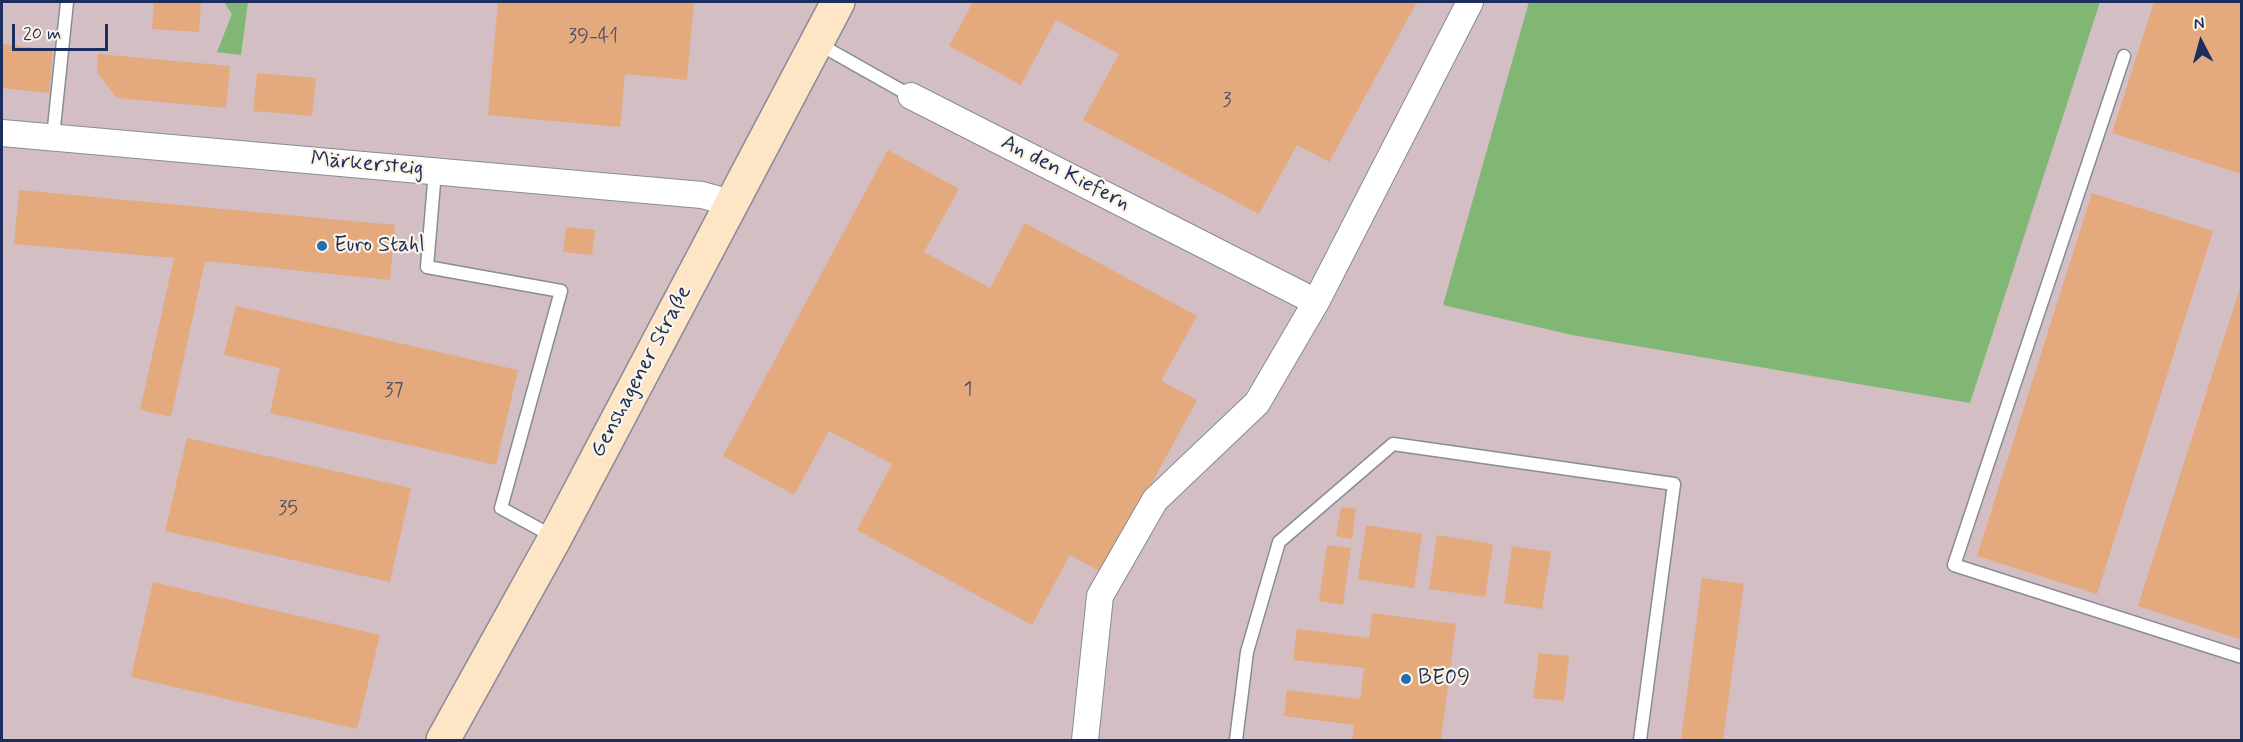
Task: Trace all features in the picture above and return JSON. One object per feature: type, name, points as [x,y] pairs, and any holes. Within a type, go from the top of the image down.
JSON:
[{"type":"main road","name":"Genshagener Straße","points":[[443,741],[555,538],[838,2]]},
{"type":"street","points":[[1084,741],[1100,596],[1155,500],[1257,403],[1316,302],[1470,2]]},
{"type":"street","name":"An den Kiefern","points":[[910,96],[1316,302]]},
{"type":"street","name":"Märkersteig","points":[[2,133],[702,195],[731,203]]},
{"type":"lane","points":[[53,137],[67,2]]},
{"type":"lane","name":"An den Kiefern","points":[[816,43],[910,96]]},
{"type":"lane","points":[[2124,56],[1954,565],[2241,657]]},
{"type":"lane","points":[[435,171],[427,267],[561,291],[501,508],[555,538]]},
{"type":"lane","points":[[1236,741],[1247,652],[1279,542],[1393,444],[1674,484],[1640,741]]},
{"type":"shaded area","points":[[2,2],[824,2],[425,740],[2,740]]},
{"type":"shaded area","points":[[856,2],[2241,2],[2241,740],[455,740]]},
{"type":"green space","points":[[224,2],[248,2],[241,55],[217,52],[232,14]]},
{"type":"green space","points":[[1529,2],[2100,2],[1970,403],[1572,335],[1443,305]]},
{"type":"building","points":[[154,2],[201,2],[199,32],[152,29]]},
{"type":"building","points":[[498,2],[694,2],[687,80],[625,74],[620,127],[488,115]]},
{"type":"building","points":[[973,2],[1417,2],[1329,162],[1297,145],[1259,214],[1083,120],[1119,54],[1056,20],[1021,85],[949,46]]},
{"type":"building","points":[[2154,2],[2242,2],[2242,174],[2112,133]]},
{"type":"building","points":[[2,44],[53,50],[49,93],[2,88]]},
{"type":"building","points":[[98,54],[230,66],[226,108],[117,98],[97,73]]},
{"type":"building","points":[[257,73],[316,78],[312,116],[253,111]]},
{"type":"building","points":[[888,150],[959,189],[924,252],[990,288],[1025,223],[1197,316],[1161,381],[1197,400],[1103,573],[1070,555],[1032,625],[857,530],[892,464],[829,431],[794,495],[723,456]]},
{"type":"building","points":[[19,190],[395,225],[390,280],[205,261],[171,417],[140,410],[174,258],[14,244]]},
{"type":"building","points":[[2092,193],[2213,231],[2097,594],[1977,556]]},
{"type":"building","points":[[566,227],[595,230],[592,255],[563,252]]},
{"type":"building","points":[[2242,285],[2242,640],[2138,606]]},
{"type":"building","points":[[236,306],[518,370],[496,465],[270,413],[280,368],[224,355]]},
{"type":"building","points":[[187,438],[411,488],[390,582],[165,531]]},
{"type":"building","points":[[1341,507],[1356,509],[1352,539],[1336,536]]},
{"type":"building","points":[[1366,525],[1422,534],[1414,588],[1358,579]]},
{"type":"building","points":[[1437,535],[1493,544],[1485,597],[1429,589]]},
{"type":"building","points":[[1327,545],[1351,548],[1343,605],[1319,601]]},
{"type":"building","points":[[1512,546],[1551,552],[1542,609],[1504,603]]},
{"type":"building","points":[[1702,578],[1744,584],[1723,740],[1681,740]]},
{"type":"building","points":[[153,582],[380,635],[357,729],[131,677]]},
{"type":"building","name":"BE09","points":[[1372,613],[1456,624],[1441,740],[1352,740],[1354,725],[1284,716],[1287,690],[1360,699],[1364,668],[1293,660],[1297,629],[1369,638]]},
{"type":"building","points":[[1539,653],[1569,656],[1564,701],[1533,698]]},
{"type":"place","name":"Euro Stahl","points":[[322,246]]},
{"type":"place","name":"BE09","points":[[1406,679]]}]
